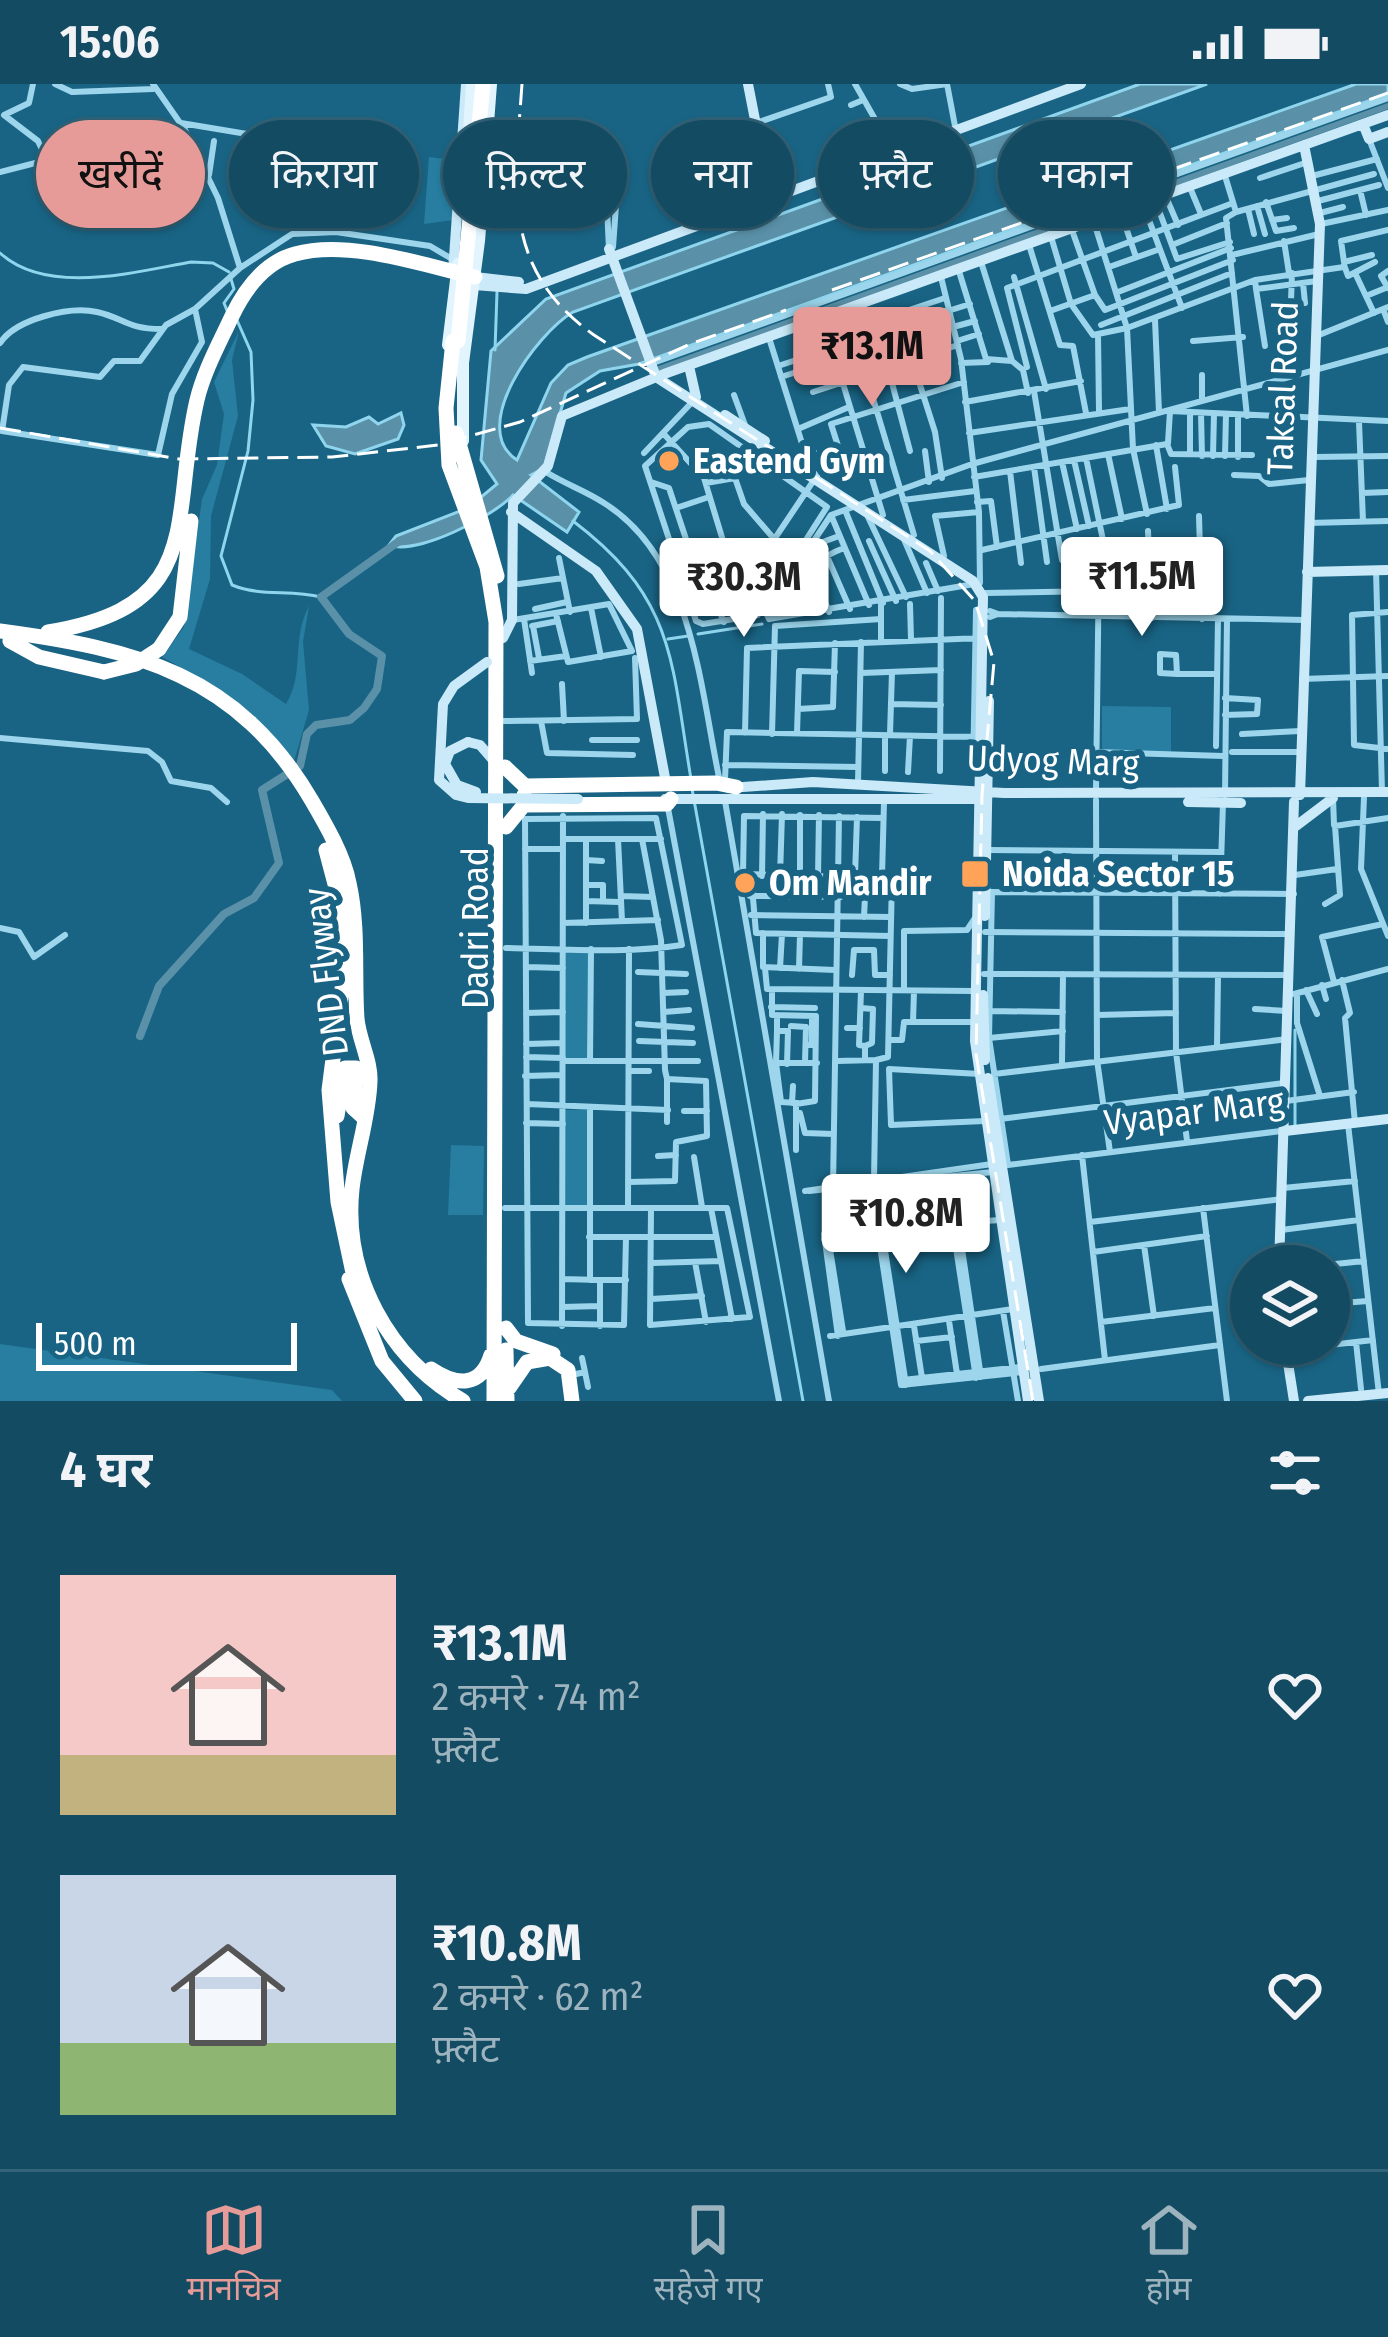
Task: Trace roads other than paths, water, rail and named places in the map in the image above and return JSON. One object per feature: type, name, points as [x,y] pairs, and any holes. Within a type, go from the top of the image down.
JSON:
[{"type":"highway","name":"Dadri Road","points":[[475,85],[453,445],[507,632],[501,771]]},
{"type":"highway","points":[[6,636],[78,627],[112,616],[172,559],[196,404],[239,308],[268,276],[297,262],[323,259],[462,275]]},
{"type":"highway","points":[[6,636],[39,656],[104,672],[136,664],[159,649],[183,603],[203,405],[230,327]]},
{"type":"highway","name":"Dadri Road","points":[[501,1366],[506,1328],[506,948],[501,771],[507,632]]},
{"type":"highway","name":"DND Flyway","points":[[6,636],[113,656],[164,674],[230,715],[291,775],[320,814],[351,891],[357,1023],[370,1079],[351,1194],[354,1247],[364,1282],[402,1353],[463,1401]]},
{"type":"highway","points":[[501,771],[524,786],[672,793]]},
{"type":"highway","name":"DND Flyway","points":[[291,775],[329,857],[344,918],[342,1001],[329,1090],[347,1262],[383,1342],[445,1401]]},
{"type":"highway","points":[[524,786],[524,805]]},
{"type":"highway","points":[[503,817],[524,805],[723,790]]},
{"type":"highway","name":"Dadri Road","points":[[502,1401],[497,1304],[503,817]]},
{"type":"highway","points":[[334,1118],[340,1113],[345,1068],[356,1068],[353,1108],[363,1117]]},
{"type":"highway","points":[[347,1262],[356,1308],[370,1337],[416,1401]]},
{"type":"highway","points":[[364,1282],[403,1343],[452,1381],[471,1381],[484,1372],[497,1304]]},
{"type":"highway","points":[[506,1328],[515,1341],[557,1355],[581,1382]]},
{"type":"highway","points":[[502,1401],[516,1372],[542,1358],[581,1382]]},
{"type":"main road","points":[[475,85],[477,120]]},
{"type":"main road","points":[[456,464],[470,316],[462,275],[475,85]]},
{"type":"main road","points":[[456,464],[439,426],[452,315],[477,228]]},
{"type":"main road","points":[[452,315],[461,308],[470,316]]},
{"type":"street","points":[[2,113],[29,103],[33,84]]},
{"type":"street","points":[[56,84],[72,92],[153,86],[179,120]]},
{"type":"street","points":[[750,84],[759,120]]},
{"type":"street","points":[[750,84],[755,120]]},
{"type":"street","points":[[765,120],[831,97],[828,84]]},
{"type":"street","points":[[855,84],[875,120]]},
{"type":"street","points":[[900,84],[946,84],[954,120]]},
{"type":"street","points":[[794,185],[1073,85]]},
{"type":"street","points":[[972,120],[1073,85]]},
{"type":"street","points":[[650,363],[1388,98]]},
{"type":"street","points":[[851,105],[863,100]]},
{"type":"street","points":[[0,172],[47,158],[38,141],[2,113]]},
{"type":"street","points":[[1260,178],[1366,132],[1388,115]]},
{"type":"street","points":[[1174,193],[1366,132],[1388,130]]},
{"type":"street","points":[[1318,206],[1383,187],[1366,132]]},
{"type":"street","points":[[208,178],[214,141]]},
{"type":"street","points":[[1240,170],[1306,156]]},
{"type":"street","name":"Taksal Road","points":[[1294,798],[1300,752],[1318,206],[1306,156]]},
{"type":"street","points":[[1166,229],[1177,259],[1284,241],[1318,206],[1377,160]]},
{"type":"street","points":[[205,172],[240,268]]},
{"type":"street","points":[[1318,206],[1374,174]]},
{"type":"street","points":[[1174,195],[1225,175]]},
{"type":"street","points":[[1225,175],[1235,208]]},
{"type":"street","points":[[1191,190],[1202,215]]},
{"type":"street","points":[[1360,190],[1366,214]]},
{"type":"street","points":[[1267,202],[1276,231],[1294,228]]},
{"type":"street","points":[[1027,368],[1005,291],[1202,215],[1267,202],[1343,207]]},
{"type":"street","points":[[1257,206],[1265,234]]},
{"type":"street","points":[[1318,206],[1366,214],[1388,210]]},
{"type":"street","points":[[1235,208],[1227,215],[1227,223],[1246,387],[1238,457]]},
{"type":"street","points":[[1248,209],[1254,234]]},
{"type":"street","points":[[1272,220],[1287,218]]},
{"type":"street","points":[[1174,221],[1178,225]]},
{"type":"street","points":[[1172,244],[1227,223]]},
{"type":"street","points":[[612,228],[612,255],[650,363],[660,375],[944,556],[981,586],[988,613],[982,737]]},
{"type":"street","points":[[0,343],[17,326],[91,311],[131,329],[161,329],[195,310],[240,268],[290,235],[318,231],[430,246],[462,275],[524,282],[682,228]]},
{"type":"street","points":[[534,660],[507,632],[511,512],[515,499],[539,472],[562,416],[660,375],[1077,228]]},
{"type":"street","points":[[1011,252],[1081,228]]},
{"type":"street","points":[[1096,228],[1127,328],[1133,449],[1147,514]]},
{"type":"street","points":[[1127,228],[1136,257]]},
{"type":"street","points":[[1155,228],[1181,308]]},
{"type":"street","points":[[1100,330],[1127,328],[1234,287],[1292,284],[1344,264],[1374,259],[1347,275],[1344,264],[1342,240],[1388,230]]},
{"type":"street","points":[[1073,232],[1104,310],[1173,284],[1231,251]]},
{"type":"street","points":[[1052,240],[1071,304],[1091,334],[1232,273]]},
{"type":"street","points":[[1284,241],[1291,302]]},
{"type":"street","points":[[1030,248],[1060,345],[1072,346],[1086,412]]},
{"type":"street","points":[[1109,267],[1160,249]]},
{"type":"street","points":[[1118,292],[1231,251]]},
{"type":"street","points":[[977,265],[1012,361],[1023,370],[1031,392],[1062,560]]},
{"type":"street","points":[[959,271],[988,362]]},
{"type":"street","points":[[1366,296],[1388,288],[1382,275],[1388,271]]},
{"type":"street","points":[[1355,272],[1374,313]]},
{"type":"street","points":[[1255,285],[1291,273],[1313,278]]},
{"type":"street","points":[[941,277],[964,382],[982,550],[983,817],[978,918],[987,1074]]},
{"type":"street","points":[[1014,277],[1046,389]]},
{"type":"street","points":[[1305,304],[1313,278]]},
{"type":"street","points":[[1255,285],[1265,346]]},
{"type":"street","points":[[1050,311],[1095,296]]},
{"type":"street","points":[[828,337],[944,298]]},
{"type":"street","points":[[778,366],[970,304]]},
{"type":"street","points":[[1315,336],[1386,308],[1388,322]]},
{"type":"street","points":[[161,329],[143,359],[114,362],[100,377],[23,367],[9,385],[2,431],[158,455],[172,394],[190,371],[202,342],[195,310]]},
{"type":"street","points":[[1154,318],[1171,454],[1252,454]]},
{"type":"street","points":[[823,320],[863,453],[862,507],[882,603],[881,641]]},
{"type":"street","points":[[782,377],[975,321]]},
{"type":"street","points":[[1002,328],[1028,321]]},
{"type":"street","points":[[1099,412],[1100,330]]},
{"type":"street","points":[[814,392],[979,334]]},
{"type":"street","points":[[1192,341],[1243,337]]},
{"type":"street","points":[[773,338],[811,474],[826,509],[757,616],[697,621],[645,464],[688,427],[709,424],[750,449],[811,474]]},
{"type":"street","points":[[770,619],[766,614],[831,515],[902,496],[972,464],[1388,350]]},
{"type":"street","points":[[912,360],[941,496]]},
{"type":"street","points":[[961,363],[1012,361]]},
{"type":"street","points":[[644,453],[691,397],[689,368]]},
{"type":"street","points":[[888,368],[910,451]]},
{"type":"street","points":[[1202,374],[1202,400]]},
{"type":"street","points":[[866,375],[927,593]]},
{"type":"street","points":[[965,401],[1081,381]]},
{"type":"street","points":[[651,482],[669,488],[706,599],[715,601],[739,591],[776,540],[811,474],[838,446],[831,424],[964,382]]},
{"type":"street","points":[[734,394],[746,429]]},
{"type":"street","points":[[691,397],[811,474]]},
{"type":"street","points":[[790,406],[802,402]]},
{"type":"street","points":[[798,429],[849,407]]},
{"type":"street","points":[[969,433],[1130,409]]},
{"type":"street","points":[[1165,411],[1388,421]]},
{"type":"street","points":[[1190,412],[1190,454]]},
{"type":"street","points":[[1202,412],[1202,455]]},
{"type":"street","points":[[1213,456],[1214,413]]},
{"type":"street","points":[[1225,456],[1226,414]]},
{"type":"street","points":[[1359,422],[1363,521]]},
{"type":"street","points":[[663,433],[706,483],[724,544],[754,569],[762,589],[778,586]]},
{"type":"street","points":[[974,477],[1168,444]]},
{"type":"street","points":[[1156,445],[1167,509]]},
{"type":"street","points":[[750,449],[727,458],[732,477],[743,504],[776,540]]},
{"type":"street","points":[[925,451],[929,482]]},
{"type":"street","points":[[827,464],[863,453]]},
{"type":"street","points":[[1108,454],[1122,519]]},
{"type":"street","points":[[1310,458],[1388,456]]},
{"type":"street","points":[[1086,458],[1104,545]]},
{"type":"street","points":[[1074,460],[1089,526]]},
{"type":"street","points":[[1062,462],[1077,529]]},
{"type":"street","points":[[982,550],[1181,503],[1175,466]]},
{"type":"street","points":[[1034,467],[1047,562]]},
{"type":"street","points":[[1010,471],[1021,563]]},
{"type":"street","points":[[539,472],[608,505],[674,589],[696,650],[829,1401]]},
{"type":"street","points":[[1234,475],[1259,476],[1269,484],[1309,480]]},
{"type":"street","points":[[706,483],[732,477]]},
{"type":"street","points":[[902,496],[976,491]]},
{"type":"street","points":[[1362,493],[1388,493]]},
{"type":"street","points":[[676,508],[709,497]]},
{"type":"street","points":[[944,556],[935,516],[991,501],[997,547]]},
{"type":"street","points":[[862,507],[883,515],[981,586]]},
{"type":"street","points":[[862,507],[909,601],[911,640]]},
{"type":"street","points":[[511,512],[596,571],[638,629],[672,793],[779,1401]]},
{"type":"street","points":[[831,515],[869,605]]},
{"type":"street","points":[[1199,515],[1202,619]]},
{"type":"street","points":[[1308,523],[1388,521]]},
{"type":"street","points":[[1148,532],[1152,618]]},
{"type":"street","points":[[808,547],[839,536]]},
{"type":"street","points":[[869,541],[896,601]]},
{"type":"street","points":[[676,558],[724,544]]},
{"type":"street","points":[[770,619],[811,566],[844,548]]},
{"type":"street","points":[[826,554],[850,609]]},
{"type":"street","points":[[559,558],[570,612]]},
{"type":"street","points":[[926,563],[940,594],[940,771]]},
{"type":"street","points":[[1110,1152],[1097,1060],[1099,564],[1202,568]]},
{"type":"street","points":[[811,566],[829,612]]},
{"type":"street","points":[[1306,572],[1382,570],[1378,612],[1386,794]]},
{"type":"street","points":[[520,584],[563,578]]},
{"type":"street","points":[[770,619],[909,601],[927,593],[981,586],[1098,591]]},
{"type":"street","points":[[715,601],[724,622]]},
{"type":"street","points":[[535,608],[568,602]]},
{"type":"street","points":[[557,618],[569,662],[632,651],[612,605],[570,612],[507,632],[442,704],[439,780],[456,795],[469,798],[672,793]]},
{"type":"street","points":[[591,608],[601,657]]},
{"type":"street","points":[[1384,750],[1354,745],[1352,615],[1388,612]]},
{"type":"street","points":[[988,613],[1304,620]]},
{"type":"street","points":[[980,638],[988,613]]},
{"type":"street","points":[[772,734],[776,626],[881,619]]},
{"type":"street","points":[[1216,746],[1222,619]]},
{"type":"street","points":[[745,733],[746,649],[980,638]]},
{"type":"street","points":[[858,787],[861,642]]},
{"type":"street","points":[[798,709],[833,707],[836,643]]},
{"type":"street","points":[[534,660],[566,656]]},
{"type":"street","points":[[505,722],[640,717],[634,658]]},
{"type":"street","points":[[532,673],[534,660]]},
{"type":"street","points":[[860,673],[941,670]]},
{"type":"street","points":[[797,734],[799,671],[835,672]]},
{"type":"street","points":[[885,771],[892,672]]},
{"type":"street","points":[[1177,674],[1221,675]]},
{"type":"street","points":[[1220,894],[1225,698],[1221,675]]},
{"type":"street","points":[[1302,680],[1384,677]]},
{"type":"street","points":[[562,685],[564,721]]},
{"type":"street","points":[[1224,715],[1257,715],[1258,700],[1225,698]]},
{"type":"street","points":[[891,704],[941,705]]},
{"type":"street","points":[[541,721],[546,752],[633,755]]},
{"type":"street","points":[[592,721],[592,755]]},
{"type":"street","points":[[1242,734],[1300,731]]},
{"type":"street","points":[[723,790],[724,734],[982,737]]},
{"type":"street","points":[[908,772],[910,736]]},
{"type":"street","points":[[0,738],[148,752],[161,761],[170,780],[212,788],[227,802]]},
{"type":"street","points":[[592,740],[637,740]]},
{"type":"street","points":[[501,771],[489,753],[468,742],[458,745],[446,759],[447,773],[463,789],[577,795]]},
{"type":"street","points":[[1096,752],[1223,756]]},
{"type":"street","points":[[1232,752],[1300,752]]},
{"type":"street","points":[[725,765],[859,767]]},
{"type":"street","points":[[759,799],[794,793],[793,783]]},
{"type":"street","name":"Udyog Marg","points":[[723,790],[793,783],[958,793]]},
{"type":"street","points":[[982,786],[974,783],[958,793],[983,817],[987,850],[986,1039]]},
{"type":"street","points":[[808,799],[803,792],[807,788],[837,784]]},
{"type":"street","name":"Udyog Marg","points":[[723,790],[759,799],[884,799],[958,793],[982,786],[1003,796],[1224,799],[1386,794]]},
{"type":"street","name":"Udyog Marg","points":[[1294,798],[1386,794]]},
{"type":"street","points":[[983,817],[1003,796]]},
{"type":"street","points":[[1364,797],[1367,820],[1361,869],[1388,936]]},
{"type":"street","points":[[1294,798],[1292,975],[1297,1023],[1320,1096]]},
{"type":"street","points":[[1296,826],[1333,798]]},
{"type":"street","points":[[1325,904],[1340,898],[1333,798]]},
{"type":"street","points":[[881,876],[884,799]]},
{"type":"street","points":[[762,876],[763,814]]},
{"type":"street","points":[[780,876],[782,814]]},
{"type":"street","points":[[800,814],[800,876]]},
{"type":"street","points":[[818,876],[819,814]]},
{"type":"street","points":[[562,1326],[563,816]]},
{"type":"street","points":[[883,818],[744,816],[743,874],[892,878],[890,975],[897,990]]},
{"type":"street","points":[[838,816],[833,1186],[993,1169]]},
{"type":"street","points":[[506,948],[526,948],[563,949],[629,949],[682,943],[654,817],[527,817],[525,849],[526,948],[526,1322],[625,1324],[626,1237]]},
{"type":"street","points":[[855,876],[856,817]]},
{"type":"street","points":[[1334,827],[1388,818]]},
{"type":"street","points":[[562,839],[661,839]]},
{"type":"street","points":[[586,839],[586,922]]},
{"type":"street","points":[[618,839],[622,921]]},
{"type":"street","points":[[642,839],[661,948],[667,1122]]},
{"type":"street","points":[[525,849],[563,849]]},
{"type":"street","points":[[987,850],[1221,852]]},
{"type":"street","points":[[1175,852],[1176,1052],[1187,1141]]},
{"type":"street","points":[[586,860],[602,861]]},
{"type":"street","points":[[1295,875],[1337,868]]},
{"type":"street","points":[[751,874],[754,932],[890,936]]},
{"type":"street","points":[[864,917],[866,876]]},
{"type":"street","points":[[586,885],[603,885],[603,900]]},
{"type":"street","points":[[989,892],[1295,894]]},
{"type":"street","points":[[750,896],[865,897]]},
{"type":"street","points":[[586,902],[653,897]]},
{"type":"street","points":[[751,915],[891,917]]},
{"type":"street","points":[[836,1060],[888,1057],[904,931],[967,930],[970,919],[978,918]]},
{"type":"street","points":[[553,928],[658,920]]},
{"type":"street","points":[[1308,1401],[1385,1397],[1373,1340],[1354,1180],[1354,1092],[1345,1018],[1351,1013],[1322,937],[1383,924]]},
{"type":"street","points":[[0,928],[19,932],[34,957],[65,935]]},
{"type":"street","points":[[988,932],[1293,934]]},
{"type":"street","points":[[763,933],[765,987],[772,989],[980,992]]},
{"type":"street","points":[[780,968],[782,934]]},
{"type":"street","points":[[799,969],[800,934]]},
{"type":"street","points":[[866,936],[866,950]]},
{"type":"street","points":[[590,1061],[591,949]]},
{"type":"street","points":[[628,1208],[629,949]]},
{"type":"street","points":[[852,975],[853,950],[866,950],[874,951],[875,974],[890,975]]},
{"type":"street","points":[[526,967],[563,968]]},
{"type":"street","points":[[765,968],[835,970]]},
{"type":"street","points":[[1294,994],[1388,969]]},
{"type":"street","points":[[638,973],[686,974]]},
{"type":"street","points":[[987,974],[976,1022],[1020,1260],[1014,1311],[1040,1401]]},
{"type":"street","points":[[987,974],[1292,975]]},
{"type":"street","points":[[1062,1063],[1063,974]]},
{"type":"street","points":[[1217,1047],[1218,975]]},
{"type":"street","points":[[1322,985],[1326,999]]},
{"type":"street","points":[[772,989],[781,1102],[814,1100],[817,1063],[810,1039]]},
{"type":"street","points":[[803,990],[803,1008]]},
{"type":"street","points":[[1306,990],[1317,1014]]},
{"type":"street","points":[[861,991],[860,1045],[872,1045],[873,1009],[861,1008]]},
{"type":"street","points":[[913,1022],[914,991]]},
{"type":"street","points":[[663,993],[686,992]]},
{"type":"street","points":[[1280,1245],[1294,994]]},
{"type":"street","points":[[771,1007],[814,1008]]},
{"type":"street","points":[[664,1012],[688,1010]]},
{"type":"street","points":[[1255,1010],[1290,1011]]},
{"type":"street","points":[[989,1011],[1063,1012]]},
{"type":"street","points":[[526,1013],[563,1012]]},
{"type":"street","points":[[1097,1015],[1176,1013]]},
{"type":"street","points":[[777,1016],[817,1016],[806,1063]]},
{"type":"street","points":[[787,1064],[791,1016]]},
{"type":"street","points":[[889,1040],[902,1040],[904,1022],[976,1022]]},
{"type":"street","points":[[815,1023],[835,1028]]},
{"type":"street","points":[[638,1024],[692,1028]]},
{"type":"street","points":[[847,1028],[860,1028]]},
{"type":"street","points":[[777,1031],[810,1039]]},
{"type":"street","points":[[986,1039],[1063,1031]]},
{"type":"street","points":[[776,1041],[789,1034]]},
{"type":"street","points":[[1288,1083],[993,1120],[891,1125],[890,1069],[987,1074],[1289,1038]]},
{"type":"street","points":[[639,1041],[693,1043]]},
{"type":"street","points":[[526,1044],[562,1043]]},
{"type":"street","points":[[865,1046],[865,1061]]},
{"type":"street","points":[[526,1058],[590,1061],[649,1071]]},
{"type":"street","points":[[1292,1059],[1311,1058]]},
{"type":"street","points":[[876,1060],[873,1182],[903,1382]]},
{"type":"street","points":[[628,1066],[698,1061]]},
{"type":"street","points":[[776,1063],[817,1063]]},
{"type":"street","points":[[525,1076],[562,1076]]},
{"type":"street","points":[[628,1182],[676,1181],[676,1142],[707,1136],[705,1081],[668,1079]]},
{"type":"street","points":[[793,1086],[806,1133],[834,1134]]},
{"type":"street","points":[[1290,1101],[1354,1092]]},
{"type":"street","points":[[796,1103],[796,1150]]},
{"type":"street","points":[[526,1104],[668,1110]]},
{"type":"street","points":[[590,1107],[590,1280]]},
{"type":"street","points":[[684,1111],[706,1111]]},
{"type":"street","name":"Vyapar Marg","points":[[993,1120],[1008,1165],[1388,1119]]},
{"type":"street","points":[[993,1120],[993,1169],[1014,1311],[1018,1401]]},
{"type":"street","points":[[526,1123],[563,1124]]},
{"type":"street","points":[[658,1156],[676,1155]]},
{"type":"street","points":[[1082,1155],[1106,1360]]},
{"type":"street","points":[[694,1157],[732,1319]]},
{"type":"street","points":[[1090,1222],[1203,1208],[1354,1180]]},
{"type":"street","points":[[505,1208],[526,1208],[562,1208],[589,1208],[628,1208],[651,1208],[706,1208],[729,1210],[751,1315],[652,1326],[651,1208]]},
{"type":"street","points":[[1203,1208],[1227,1401]]},
{"type":"street","points":[[1001,1220],[827,1237],[840,1334],[1014,1311]]},
{"type":"street","points":[[1281,1230],[1359,1220]]},
{"type":"street","points":[[957,1224],[978,1375]]},
{"type":"street","points":[[589,1237],[716,1237]]},
{"type":"street","points":[[1093,1252],[1207,1237]]},
{"type":"street","points":[[1144,1245],[1154,1316]]},
{"type":"street","points":[[652,1263],[721,1261]]},
{"type":"street","points":[[1350,1262],[1364,1261]]},
{"type":"street","points":[[695,1262],[706,1322]]},
{"type":"street","points":[[562,1279],[626,1280]]},
{"type":"street","points":[[600,1280],[600,1326]]},
{"type":"street","points":[[651,1299],[702,1296]]},
{"type":"street","points":[[1350,1302],[1368,1300]]},
{"type":"street","points":[[562,1306],[600,1306]]},
{"type":"street","points":[[1101,1322],[1215,1308]]},
{"type":"street","points":[[894,1327],[969,1317]]},
{"type":"street","points":[[950,1321],[957,1374]]},
{"type":"street","points":[[914,1326],[922,1378]]},
{"type":"street","points":[[916,1341],[952,1336]]},
{"type":"street","points":[[1350,1342],[1373,1340]]},
{"type":"street","points":[[1356,1342],[1361,1389]]},
{"type":"street","points":[[1041,1369],[1220,1345]]},
{"type":"street","points":[[1288,1365],[1292,1400]]},
{"type":"street","points":[[903,1382],[1018,1370]]},
{"type":"street","points":[[1018,1370],[1028,1401]]},
{"type":"street","points":[[903,1382],[978,1375]]},
{"type":"waterway","points":[[659,369],[1388,106]]},
{"type":"waterway","points":[[0,253],[19,266],[66,277],[118,275],[191,262],[213,263],[229,272]]},
{"type":"waterway","points":[[228,313],[224,303],[234,289],[231,279]]},
{"type":"waterway","points":[[495,350],[497,292]]},
{"type":"waterway","points":[[236,318],[251,352],[253,400],[248,451],[221,556],[232,585],[321,597]]},
{"type":"waterway","points":[[573,521],[607,550],[650,606],[672,666],[691,779]]},
{"type":"waterway","points":[[140,1036],[159,986],[224,914],[254,898],[279,863],[262,790],[300,766],[307,734],[316,725],[350,720],[377,689],[382,656],[349,634],[321,597],[398,542]]},
{"type":"waterway","points":[[698,634],[762,624]]},
{"type":"waterway","points":[[668,639],[688,636]]},
{"type":"waterway","points":[[692,789],[803,1401]]},
{"type":"waterway","points":[[1295,1030],[1295,1125]]},
{"type":"railway","points":[[522,84],[517,157],[520,223],[542,282],[564,309],[594,335],[930,551],[975,601],[994,662],[982,795],[976,1054],[1033,1401]]},
{"type":"railway","points":[[832,290],[1388,93]]},
{"type":"railway","points":[[0,428],[179,459],[332,457],[438,445],[520,422],[690,344],[786,310]]},
{"type":"place","name":"Eastend Gym","points":[[669,461]]},
{"type":"place","name":"Noida Sector 15","points":[[975,874]]},
{"type":"place","name":"Om Mandir","points":[[745,883]]}]
